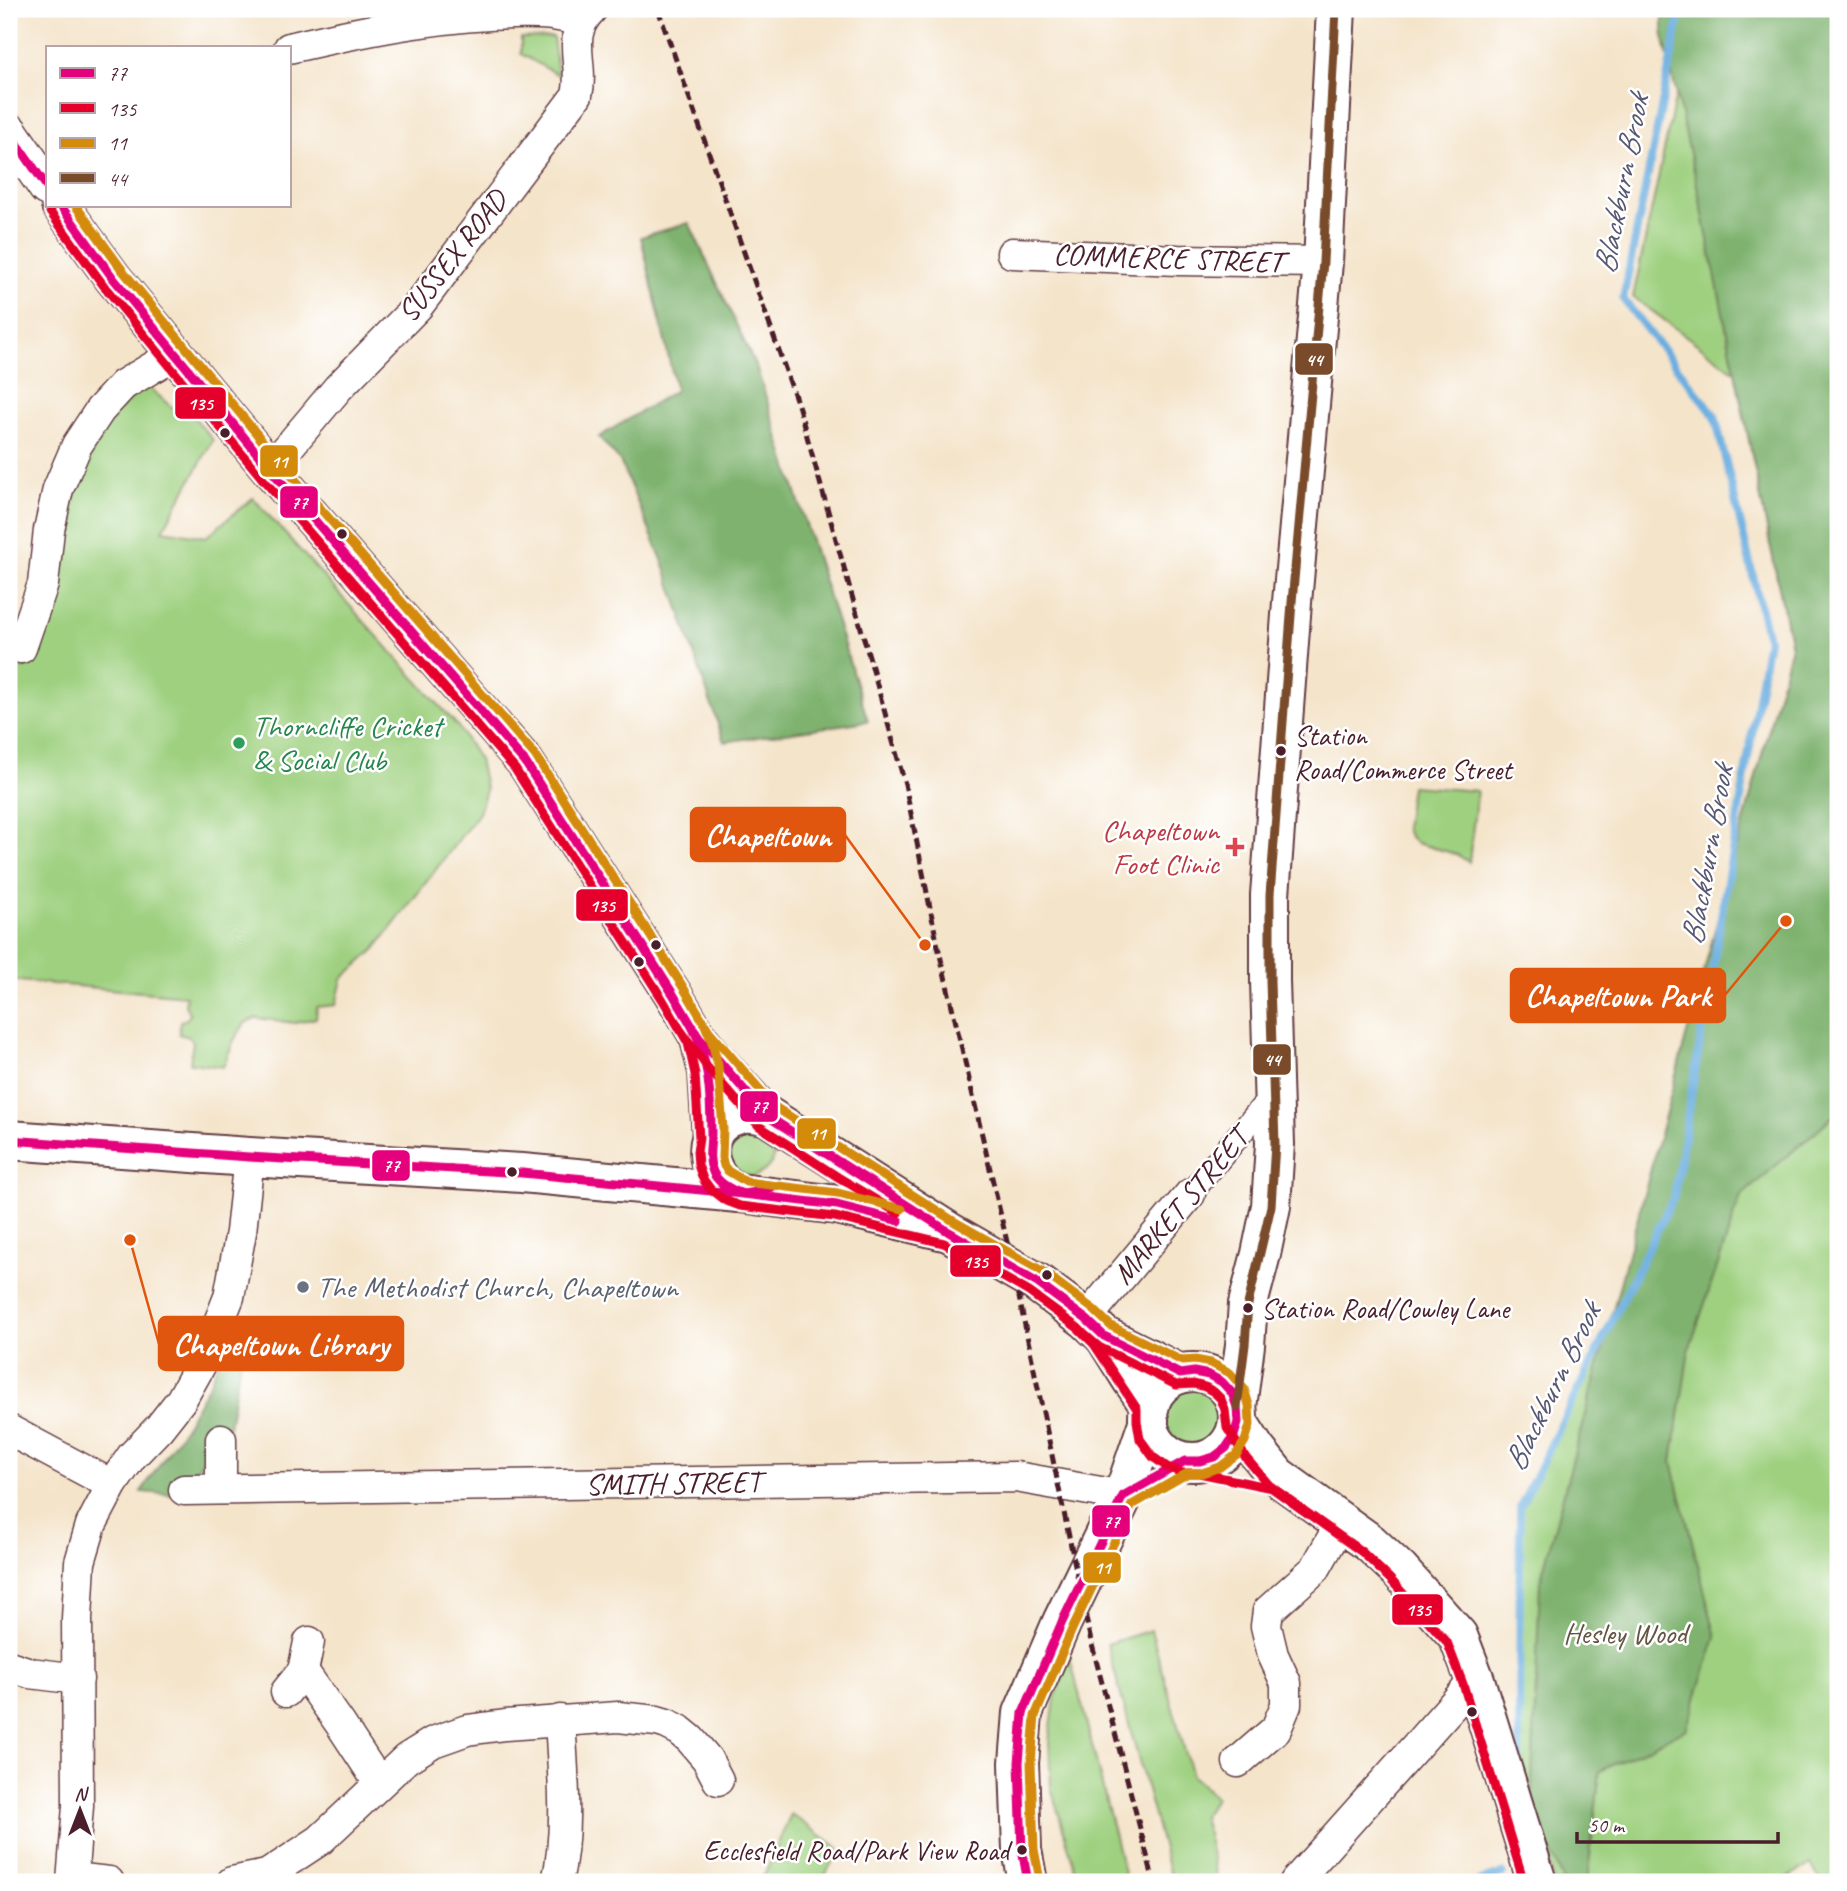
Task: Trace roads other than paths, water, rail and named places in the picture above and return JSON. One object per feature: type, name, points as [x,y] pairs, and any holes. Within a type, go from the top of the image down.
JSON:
[{"type":"main road","points":[[1123,1496],[1193,1461],[1214,1457],[1226,1448],[1234,1436],[1248,1304],[1270,1206],[1275,1144],[1270,981],[1271,882],[1292,602],[1323,262],[1336,9]]},
{"type":"main road","points":[[636,1183],[676,1182],[699,1169],[718,1128],[741,1113],[754,1113],[773,1120],[949,1232],[1043,1287],[1095,1328],[1187,1373],[1209,1375],[1222,1382],[1232,1393],[1238,1414],[1256,1450],[1277,1476],[1370,1543],[1399,1570],[1458,1636],[1475,1680],[1537,1882]]},
{"type":"main road","points":[[710,1146],[714,1173],[720,1182],[729,1189],[746,1193],[765,1191],[777,1184],[786,1174],[790,1161],[791,1148],[787,1135],[773,1120]]},
{"type":"main road","points":[[9,1140],[522,1173],[746,1193],[836,1205],[949,1232]]},
{"type":"main road","points":[[1028,1882],[1022,1850],[1019,1763],[1023,1713],[1062,1622],[1123,1496],[1154,1395],[1161,1386],[1187,1373],[1224,1344],[1248,1304]]},
{"type":"main road","points":[[1095,1328],[1132,1380],[1149,1413],[1152,1434],[1160,1447],[1172,1456],[1277,1476]]},
{"type":"street","points":[[290,48],[433,20],[492,15],[587,14]]},
{"type":"street","name":"SUSSEX ROAD","points":[[270,469],[338,388],[418,306],[577,95],[580,82],[576,38],[587,14]]},
{"type":"street","points":[[13,148],[46,186]]},
{"type":"street","points":[[61,206],[113,278],[270,469],[525,762],[699,1038],[773,1120]]},
{"type":"street","name":"COMMERCE STREET","points":[[1012,253],[1178,260],[1323,262]]},
{"type":"street","points":[[21,648],[43,583],[49,530],[58,489],[77,445],[100,410],[123,385],[175,354]]},
{"type":"street","points":[[699,1038],[707,1072],[710,1146]]},
{"type":"street","name":"MARKET STREET","points":[[1095,1328],[1190,1194],[1274,1093]]},
{"type":"street","points":[[109,1882],[72,1880],[78,1806],[77,1619],[80,1562],[91,1525],[112,1485],[132,1456],[181,1400],[206,1354],[229,1297],[241,1233],[249,1157]]},
{"type":"street","points":[[9,1430],[112,1485]]},
{"type":"street","points":[[221,1438],[221,1489]]},
{"type":"street","name":"SMITH STREET","points":[[184,1490],[1016,1477],[1123,1496]]},
{"type":"street","points":[[1238,1762],[1276,1729],[1286,1705],[1286,1683],[1273,1655],[1266,1626],[1268,1611],[1315,1569],[1342,1521]]},
{"type":"street","points":[[309,1642],[295,1681],[341,1725],[379,1783]]},
{"type":"street","points":[[9,1666],[30,1673],[78,1679]]},
{"type":"street","points":[[1295,1882],[1475,1680]]},
{"type":"street","points":[[232,1882],[268,1879],[320,1840],[406,1759],[433,1742],[467,1730],[618,1717],[667,1724],[690,1739],[707,1759],[718,1780]]},
{"type":"street","points":[[557,1882],[562,1860],[564,1828],[560,1720]]},
{"type":"waterway","name":"Blackburn Brook","points":[[1519,1758],[1520,1507],[1674,1196],[1768,639],[1715,416],[1623,299],[1681,9]]},
{"type":"waterway","name":"Blackburn Brook","points":[[1478,1882],[1503,1873]]},
{"type":"railway","points":[[658,9],[799,408],[905,784],[937,942],[1011,1259],[1090,1637],[1154,1882]]},
{"type":"place","name":"Thorncliffe Cricket & Social Club","points":[[239,743]]},
{"type":"place","name":"Station Road/Commerce Street","points":[[1281,751]]},
{"type":"place","name":"Chapeltown Foot Clinic","points":[[1235,847]]},
{"type":"place","name":"Chapeltown Park","points":[[1786,921]]},
{"type":"place","name":"Chapeltown","points":[[925,945]]},
{"type":"place","name":"Chapeltown Library","points":[[130,1240]]},
{"type":"place","name":"The Methodist Church, Chapeltown","points":[[303,1287]]},
{"type":"place","name":"Station Road/Cowley Lane","points":[[1248,1308]]},
{"type":"place","name":"Ecclesfield Road/Park View Road","points":[[1022,1850]]},
{"type":"park label","name":"Hesley Wood","points":[[1625,1633]]}]
